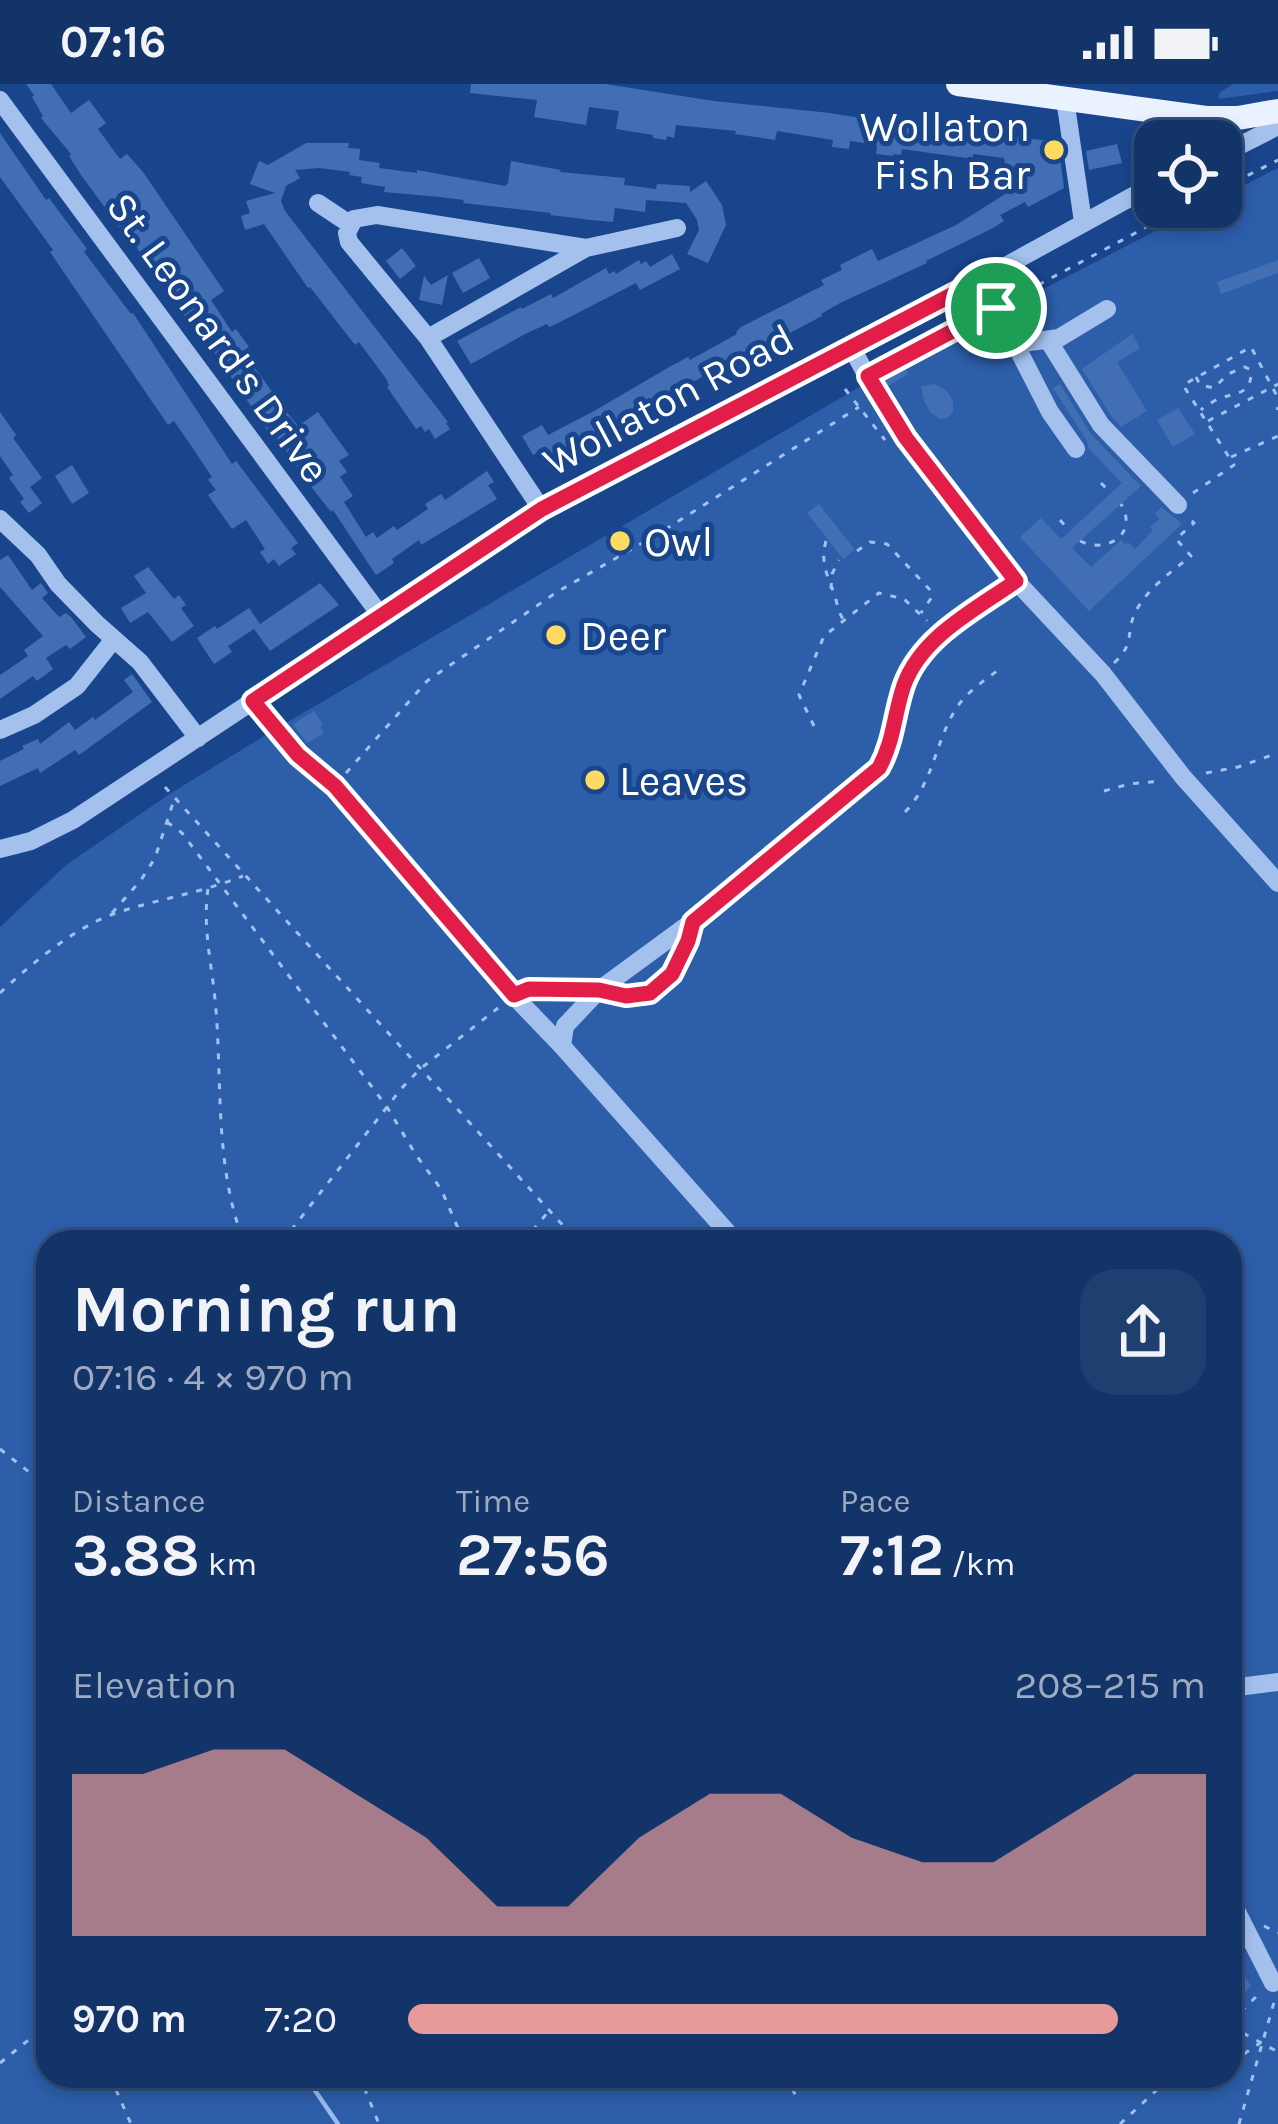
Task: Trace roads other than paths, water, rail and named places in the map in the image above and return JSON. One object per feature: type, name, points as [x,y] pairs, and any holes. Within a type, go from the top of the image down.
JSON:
[{"type":"main road","points":[[958,84],[1209,118],[1278,111]]},
{"type":"street","points":[[1065,99],[1083,222]]},
{"type":"street","name":"St. Leonard's Drive","points":[[0,100],[380,616]]},
{"type":"street","points":[[1144,110],[1154,120]]},
{"type":"street","points":[[1242,144],[1278,126]]},
{"type":"street","name":"Wollaton Road","points":[[0,849],[52,832],[542,509],[982,279],[1134,193]]},
{"type":"street","points":[[318,202],[351,226]]},
{"type":"street","points":[[542,509],[428,338],[349,242],[347,232],[354,219],[377,215],[586,248]]},
{"type":"street","points":[[428,338],[586,248],[677,228]]},
{"type":"street","points":[[982,279],[1050,412],[1076,449]]},
{"type":"street","points":[[1015,344],[1059,338],[1108,309]]},
{"type":"street","points":[[1048,340],[1101,425],[1178,505]]},
{"type":"street","points":[[851,346],[906,438],[1016,581],[1103,674],[1184,777],[1278,883]]},
{"type":"street","points":[[0,519],[38,555],[58,584],[140,662],[198,738]]},
{"type":"street","points":[[562,1046],[565,1026],[599,990],[693,922],[872,776],[893,739],[907,678],[924,651],[1016,581]]},
{"type":"street","points":[[0,730],[34,715],[77,686],[114,639]]},
{"type":"street","points":[[253,701],[298,755],[335,786],[725,1230]]},
{"type":"street","points":[[514,995],[529,989],[599,990],[626,996],[650,993],[672,974],[693,922]]},
{"type":"street","points":[[1242,1686],[1278,1682]]},
{"type":"street","points":[[1242,1925],[1269,1986]]},
{"type":"waterway","points":[[313,2088],[338,2124]]},
{"type":"place","name":"Wollaton Fish Bar","points":[[1054,150]]},
{"type":"place","name":"Owl","points":[[620,541]]},
{"type":"place","name":"Deer","points":[[556,635]]},
{"type":"place","name":"Leaves","points":[[595,780]]}]
